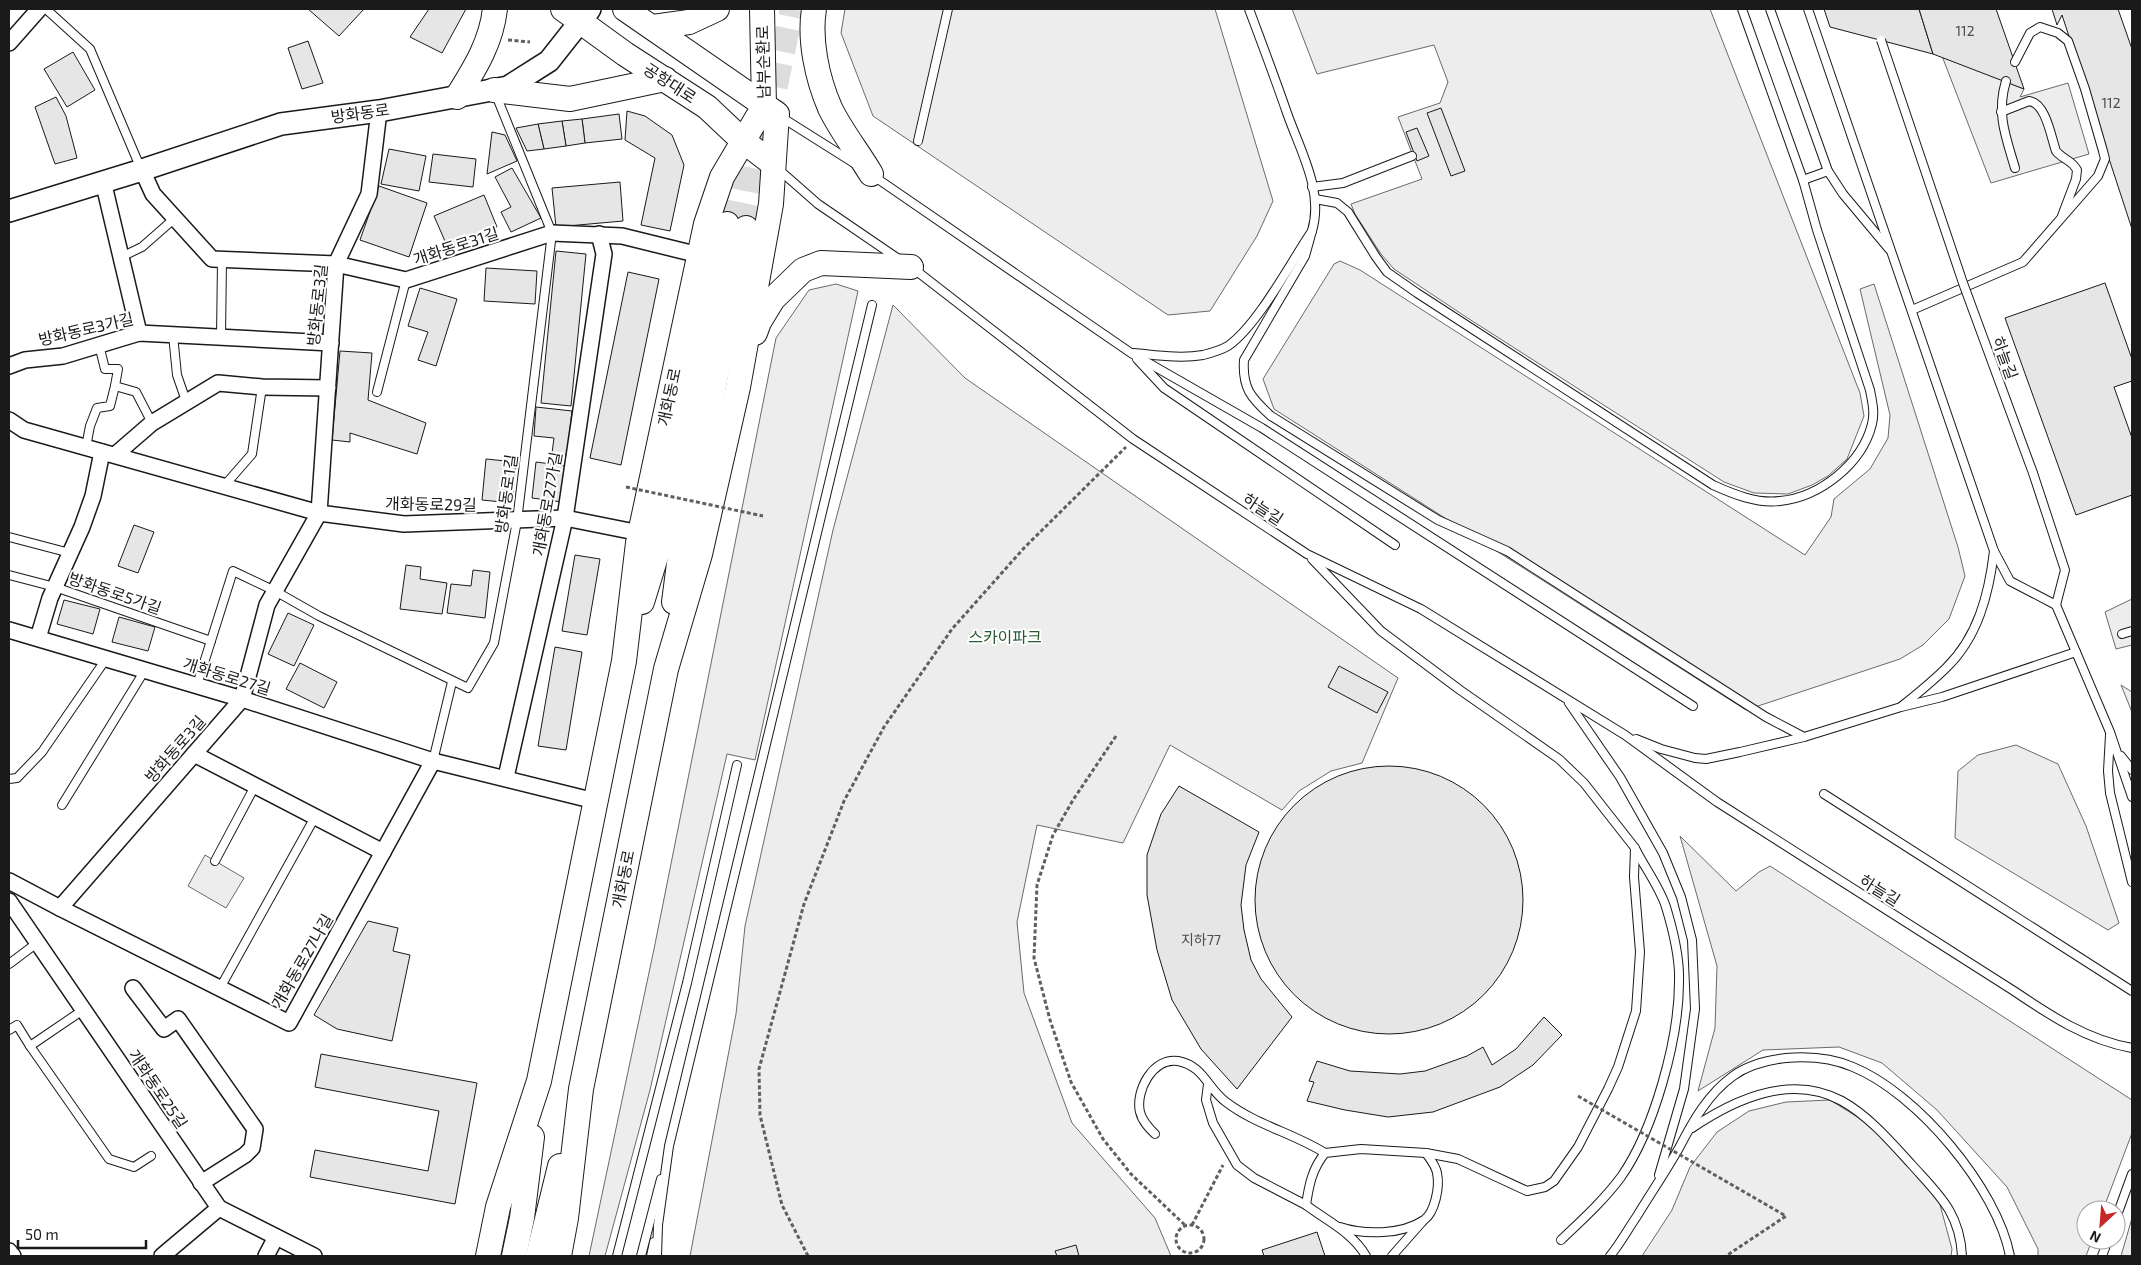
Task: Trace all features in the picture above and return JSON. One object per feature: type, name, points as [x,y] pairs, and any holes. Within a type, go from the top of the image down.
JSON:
[{"type":"main road","points":[[457,97],[482,58],[490,36],[495,9]]},
{"type":"main road","points":[[625,9],[770,110]]},
{"type":"main road","points":[[653,27],[689,22],[717,9]]},
{"type":"main road","name":"남부순환로","points":[[762,9],[772,163]]},
{"type":"main road","name":"방화동로","points":[[9,211],[281,124],[378,112],[508,88],[549,61],[578,13]]},
{"type":"main road","name":"공항대로","points":[[578,13],[625,54],[706,107],[742,140],[772,163]]},
{"type":"main road","points":[[813,20],[818,71],[830,108],[871,174]]},
{"type":"main road","points":[[494,90],[570,99],[665,79]]},
{"type":"main road","name":"남부순환로","points":[[742,140],[770,110]]},
{"type":"main road","name":"개화동로","points":[[666,668],[700,554],[738,387],[736,229],[722,177],[742,140]]},
{"type":"main road","name":"개화동로","points":[[514,1256],[522,1218],[539,1081],[624,661],[640,533],[699,255],[771,204],[772,163]]},
{"type":"main road","name":"개화동로","points":[[624,661],[658,550],[736,229]]},
{"type":"main road","name":"개화동로","points":[[538,1256],[548,1210],[581,1089],[666,668],[681,548],[736,229]]},
{"type":"main road","points":[[738,387],[759,322],[773,299],[803,270],[820,263],[911,267]]},
{"type":"main road","name":"개화동로","points":[[488,1256],[498,1206],[539,1081]]},
{"type":"main road","name":"개화동로","points":[[559,1256],[566,1218],[581,1089]]},
{"type":"street","points":[[9,43],[39,9]]},
{"type":"street","name":"방화동로3길","points":[[60,908],[242,699],[266,606],[319,513],[336,264],[369,194],[378,112]]},
{"type":"street","name":"개화동로31길","points":[[142,170],[153,194],[212,260],[336,264],[406,280],[552,233],[622,236],[699,255]]},
{"type":"street","points":[[103,181],[139,333]]},
{"type":"street","name":"개화동로27가길","points":[[506,777],[565,518],[604,254],[599,234]]},
{"type":"street","name":"방화동로3가길","points":[[9,366],[25,360],[63,356],[139,333],[330,343]]},
{"type":"street","points":[[38,638],[55,587],[82,527],[108,453],[186,401],[218,383],[262,387],[328,388]]},
{"type":"street","name":"개화동로29길","points":[[9,420],[24,430],[319,513],[404,524],[565,518],[640,533]]},
{"type":"street","name":"개화동로27길","points":[[9,630],[197,685],[433,760],[595,801]]},
{"type":"street","points":[[194,754],[383,852]]},
{"type":"street","name":"개화동로27나길","points":[[9,880],[60,908],[289,1023],[433,760]]},
{"type":"street","name":"개화동로25길","points":[[9,901],[219,1208],[314,1256]]},
{"type":"street","points":[[133,988],[164,1029],[178,1019],[255,1129],[252,1148],[245,1155],[201,1183]]},
{"type":"street","points":[[162,1256],[219,1208]]},
{"type":"street","points":[[266,1256],[276,1237]]},
{"type":"street","points":[[9,1251],[13,1256]]},
{"type":"lane","points":[[46,9],[90,49],[142,170]]},
{"type":"lane","points":[[918,141],[948,9]]},
{"type":"lane","points":[[1250,9],[1289,119],[1304,154],[1315,198],[1316,218],[1305,256],[1244,360],[1243,373],[1247,389],[1253,400],[1271,416],[1438,520],[1507,551],[1766,718],[1804,737]]},
{"type":"lane","points":[[1315,198],[1336,203],[1348,212],[1387,272],[1713,485],[1733,494],[1759,500],[1778,502],[1797,498],[1839,476],[1865,442],[1872,424],[1874,408],[1803,180],[1742,9]]},
{"type":"lane","name":"하늘길","points":[[1770,9],[1828,171],[1854,208],[1892,253]]},
{"type":"lane","name":"하늘길","points":[[1808,9],[1994,551],[2010,581],[2056,605],[2065,570],[2033,473],[1963,283],[1881,40]]},
{"type":"lane","points":[[1912,310],[2023,262],[2098,176],[2105,159],[2085,89],[2068,41],[2064,36],[2040,27],[2034,30],[2026,39],[2015,62]]},
{"type":"lane","points":[[2006,82],[2000,112],[2015,168]]},
{"type":"lane","name":"방화동로1길","points":[[275,591],[318,616],[452,682],[468,688],[494,643],[518,521],[552,233],[494,90]]},
{"type":"lane","points":[[2000,112],[2029,101],[2040,105],[2056,151],[2075,166],[2077,170],[2076,179],[2059,222]]},
{"type":"lane","points":[[770,110],[871,174],[1131,353],[1262,428],[1693,706]]},
{"type":"lane","points":[[1312,186],[1343,183],[1412,156]]},
{"type":"lane","name":"하늘길","points":[[772,163],[818,204],[911,267],[1133,439],[1307,554],[1421,609],[1625,735],[1718,802],[2014,991],[2056,1020],[2094,1038],[2132,1048]]},
{"type":"lane","points":[[1803,180],[1828,171]]},
{"type":"lane","points":[[121,257],[142,247],[175,218]]},
{"type":"lane","points":[[1131,353],[1185,357],[1208,354],[1227,346],[1241,334],[1260,311],[1312,231]]},
{"type":"lane","points":[[221,337],[222,260]]},
{"type":"lane","points":[[377,392],[406,280]]},
{"type":"lane","points":[[641,1256],[872,305]]},
{"type":"lane","points":[[173,335],[177,374],[186,401]]},
{"type":"lane","points":[[86,447],[90,426],[97,408],[110,406],[118,369],[105,369],[99,345]]},
{"type":"lane","points":[[1131,353],[1164,388],[1395,545]]},
{"type":"lane","points":[[115,386],[136,392],[152,423]]},
{"type":"lane","points":[[224,486],[252,454],[262,387]]},
{"type":"lane","points":[[9,537],[70,553]]},
{"type":"lane","name":"하늘길","points":[[1901,707],[1947,667],[1970,639],[1987,598],[1994,551]]},
{"type":"lane","points":[[1307,554],[1381,631],[1559,760],[1584,783],[1635,848],[1665,905],[1674,939],[1680,981],[1674,1041],[1659,1093],[1640,1142],[1622,1176],[1598,1205],[1561,1240]]},
{"type":"lane","points":[[197,685],[233,571],[275,591]]},
{"type":"lane","name":"방화동로5가길","points":[[9,575],[55,587],[211,641]]},
{"type":"lane","points":[[2056,605],[2110,732],[2132,797]]},
{"type":"lane","points":[[2122,634],[2132,631]]},
{"type":"lane","name":"하늘길","points":[[1625,735],[1662,749],[1706,759],[1804,737],[1901,707],[1942,697],[2076,652]]},
{"type":"lane","points":[[9,778],[17,778],[42,752],[106,659]]},
{"type":"lane","points":[[62,805],[145,670]]},
{"type":"lane","points":[[433,760],[452,682]]},
{"type":"lane","points":[[1567,700],[1620,777],[1663,853],[1681,897],[1692,940],[1695,1009],[1684,1089],[1655,1188]]},
{"type":"lane","points":[[2110,732],[2108,771],[2110,793],[2132,882]]},
{"type":"lane","points":[[2117,750],[2132,770]]},
{"type":"lane","points":[[617,1256],[687,983],[737,765]]},
{"type":"lane","points":[[215,861],[255,786]]},
{"type":"lane","points":[[1824,794],[2132,991]]},
{"type":"lane","points":[[220,988],[315,817]]},
{"type":"lane","points":[[1155,1134],[1146,1124],[1140,1113],[1139,1101],[1142,1089],[1149,1075],[1159,1066],[1177,1061],[1198,1069],[1208,1084],[1224,1101],[1248,1118],[1304,1140],[1325,1153],[1361,1149],[1426,1153],[1458,1159],[1527,1191],[1545,1187],[1554,1181],[1564,1168],[1608,1089],[1629,1038],[1636,1011],[1640,952],[1634,876],[1635,848]]},
{"type":"lane","points":[[9,964],[37,943]]},
{"type":"lane","points":[[30,1046],[83,1010]]},
{"type":"lane","points":[[9,1030],[17,1025],[109,1159],[134,1167],[151,1156]]},
{"type":"lane","points":[[1610,1256],[1655,1188],[1688,1130],[1709,1098],[1720,1087],[1734,1076],[1760,1063],[1776,1059],[1817,1058],[1838,1061],[1877,1078],[1922,1115],[1962,1160],[1995,1212],[2007,1242],[2010,1256]]},
{"type":"lane","points":[[1208,1084],[1206,1100],[1212,1123],[1237,1165],[1254,1178],[1306,1205],[1322,1217],[1354,1232],[1374,1233],[1408,1227],[1425,1219]]},
{"type":"lane","points":[[1688,1130],[1715,1112],[1748,1097],[1766,1092],[1793,1090],[1824,1094],[1841,1101],[1885,1135],[1949,1208],[1958,1228],[1962,1256]]},
{"type":"lane","points":[[651,1256],[658,1225],[669,1146]]},
{"type":"lane","points":[[1306,1205],[1309,1181],[1316,1165],[1325,1153]]},
{"type":"lane","points":[[1392,1256],[1425,1219],[1438,1196],[1437,1173],[1426,1153]]},
{"type":"lane","points":[[2123,1200],[2132,1174]]},
{"type":"lane","points":[[657,1256],[658,1225]]},
{"type":"lane","points":[[1339,1226],[1366,1256]]},
{"type":"path","points":[[503,40],[530,42]]},
{"type":"path","points":[[808,1256],[782,1205],[760,1115],[759,1069],[804,904],[844,801],[884,728],[952,629],[1024,548],[1133,439]]},
{"type":"path","points":[[626,487],[763,516]]},
{"type":"path","points":[[1116,736],[1072,800],[1053,835],[1037,885],[1034,958],[1050,1020],[1071,1082],[1103,1139],[1131,1174],[1186,1226]]},
{"type":"path","points":[[1578,1096],[1786,1216],[1726,1256]]},
{"type":"path","points":[[1192,1225],[1226,1160]]},
{"type":"path","points":[[1192,1225],[1200,1228],[1204,1242],[1199,1250],[1191,1254],[1181,1248],[1176,1242],[1176,1235],[1181,1228],[1192,1225]]},
{"type":"shaded area","points":[[845,9],[1215,9],[1273,201],[1257,236],[1210,311],[1168,315],[873,116],[841,33]]},
{"type":"shaded area","points":[[1292,9],[1710,9],[1860,393],[1864,416],[1847,459],[1828,476],[1812,485],[1788,494],[1754,493],[1724,482],[1394,269],[1381,254],[1355,214],[1351,204],[1422,179],[1398,117],[1440,103],[1448,82],[1434,45],[1317,74]]},
{"type":"shaded area","points":[[1942,56],[2024,89],[2020,97],[2068,83],[2089,154],[1991,183]]},
{"type":"shaded area","points":[[1340,261],[1360,270],[1805,555],[1831,517],[1834,499],[1870,469],[1888,438],[1890,415],[1860,289],[1874,284],[1958,547],[1965,576],[1949,619],[1923,645],[1900,659],[1746,710],[1274,409],[1263,379],[1334,264]]},
{"type":"shaded area","points":[[836,284],[858,291],[755,760],[727,754],[650,1090],[605,1256],[589,1256],[654,949],[776,338],[809,290]]},
{"type":"shaded area","name":"스카이파크","points":[[893,305],[965,378],[1398,678],[1362,763],[1331,771],[1299,791],[1282,810],[1170,745],[1123,843],[1037,825],[1017,922],[1024,993],[1072,1123],[1155,1218],[1171,1256],[690,1256],[736,1014],[745,926],[833,530]]},
{"type":"shaded area","points":[[2132,599],[2132,645],[2116,649],[2105,612]]},
{"type":"shaded area","points":[[2121,685],[2132,692],[2132,712]]},
{"type":"shaded area","points":[[2016,745],[2058,764],[2086,826],[2119,923],[2108,930],[1955,838],[1958,771],[1978,755]]},
{"type":"shaded area","points":[[1680,836],[1736,891],[1759,872],[1770,866],[2132,1100],[2132,1133],[2107,1200],[2076,1200],[2076,1250],[2088,1250],[2086,1256],[2038,1256],[2038,1249],[2007,1187],[1937,1110],[1882,1063],[1839,1047],[1763,1050],[1698,1091],[1715,1028],[1717,966]]},
{"type":"shaded area","points":[[205,855],[244,878],[226,908],[188,886]]},
{"type":"shaded area","points":[[1830,1100],[1872,1126],[1939,1201],[1952,1249],[1951,1256],[1642,1256],[1672,1210],[1690,1167],[1717,1132],[1749,1111],[1786,1102]]},
{"type":"shaded area","points":[[2132,1218],[2132,1256],[2121,1256],[2123,1250],[2126,1250],[2126,1239]]},
{"type":"building","points":[[308,9],[364,9],[339,36]]},
{"type":"building","points":[[429,9],[466,9],[442,53],[410,37]]},
{"type":"building","points":[[1824,9],[1919,9],[1933,54],[1830,27]]},
{"type":"building","points":[[1919,9],[1996,9],[2024,89],[1933,54]]},
{"type":"building","points":[[2052,9],[2118,9],[2132,49],[2132,229],[2062,15],[2057,25]]},
{"type":"building","points":[[308,41],[323,83],[302,89],[288,48]]},
{"type":"building","points":[[73,52],[95,90],[67,107],[44,69]]},
{"type":"building","points":[[56,97],[66,116],[77,158],[55,164],[35,107]]},
{"type":"building","points":[[1441,108],[1465,171],[1451,176],[1427,113]]},
{"type":"building","points":[[627,111],[645,116],[672,135],[684,165],[670,231],[641,225],[655,158],[625,140]]},
{"type":"building","points":[[619,114],[622,139],[585,143],[582,119]]},
{"type":"building","points":[[582,119],[585,143],[566,146],[562,121]]},
{"type":"building","points":[[562,121],[566,146],[544,149],[538,124]]},
{"type":"building","points":[[538,124],[544,149],[527,151],[516,128]]},
{"type":"building","points":[[1417,128],[1429,156],[1417,161],[1406,132]]},
{"type":"building","points":[[492,132],[505,135],[517,161],[487,174]]},
{"type":"building","points":[[389,149],[426,156],[419,191],[381,184]]},
{"type":"building","points":[[433,154],[476,159],[473,187],[429,182]]},
{"type":"building","points":[[512,168],[541,218],[511,232],[501,212],[511,207],[495,177]]},
{"type":"building","points":[[620,182],[623,221],[556,227],[552,188]]},
{"type":"building","points":[[379,186],[427,203],[409,257],[360,240]]},
{"type":"building","points":[[484,195],[497,227],[448,248],[434,216]]},
{"type":"building","points":[[556,251],[586,254],[571,406],[541,403]]},
{"type":"building","points":[[486,268],[537,271],[535,304],[484,301]]},
{"type":"building","points":[[628,272],[659,279],[621,465],[590,458]]},
{"type":"building","points":[[2105,283],[2132,359],[2132,381],[2114,387],[2132,438],[2132,495],[2076,515],[2005,318]]},
{"type":"building","points":[[420,288],[457,299],[436,366],[418,360],[428,332],[408,326]]},
{"type":"building","points":[[340,351],[372,353],[368,400],[426,423],[417,454],[350,433],[350,442],[332,440]]},
{"type":"building","points":[[536,407],[572,411],[567,455],[552,453],[554,438],[534,436]]},
{"type":"building","points":[[486,459],[516,462],[512,503],[482,500]]},
{"type":"building","points":[[536,462],[566,466],[562,502],[532,498]]},
{"type":"building","points":[[134,525],[154,532],[138,573],[118,566]]},
{"type":"building","points":[[575,555],[600,559],[587,635],[562,631]]},
{"type":"building","points":[[406,565],[421,567],[420,579],[447,583],[442,614],[400,609]]},
{"type":"building","points":[[473,570],[490,572],[485,618],[447,613],[451,584],[471,586]]},
{"type":"building","points":[[64,600],[100,609],[93,634],[57,624]]},
{"type":"building","points":[[288,613],[314,625],[294,666],[268,654]]},
{"type":"building","points":[[119,617],[155,627],[148,651],[112,642]]},
{"type":"building","points":[[555,647],[582,652],[566,750],[538,746]]},
{"type":"building","points":[[300,663],[337,682],[324,708],[286,689]]},
{"type":"building","points":[[1339,666],[1388,692],[1377,713],[1328,687]]},
{"type":"building","points":[[1376,766],[1402,766],[1428,771],[1452,781],[1464,788],[1484,805],[1501,825],[1518,861],[1523,887],[1523,913],[1518,939],[1501,975],[1484,995],[1464,1012],[1428,1029],[1402,1034],[1376,1034],[1350,1029],[1326,1019],[1304,1004],[1285,985],[1270,963],[1260,939],[1255,913],[1255,887],[1260,861],[1270,837],[1285,815],[1304,796],[1326,781],[1350,771]]},
{"type":"building","points":[[1179,786],[1259,832],[1246,865],[1241,905],[1244,930],[1251,960],[1261,979],[1292,1017],[1237,1089],[1201,1049],[1172,1000],[1157,950],[1147,895],[1147,855],[1161,814]]},
{"type":"building","points":[[368,921],[398,928],[393,951],[410,955],[392,1041],[337,1029],[314,1015]]},
{"type":"building","points":[[1544,1017],[1562,1035],[1533,1065],[1500,1087],[1433,1112],[1388,1117],[1307,1101],[1314,1082],[1309,1081],[1317,1061],[1350,1071],[1400,1074],[1425,1071],[1467,1056],[1483,1047],[1492,1065],[1516,1049]]},
{"type":"building","points":[[321,1054],[477,1083],[455,1204],[310,1177],[315,1150],[428,1171],[439,1111],[315,1087]]},
{"type":"building","points":[[1317,1232],[1325,1256],[1264,1256],[1262,1250]]},
{"type":"building","points":[[1076,1245],[1079,1256],[1057,1256],[1055,1251]]},
{"type":"tunnel","points":[[746,228],[792,9]]},
{"type":"tunnel","points":[[727,224],[746,140]]}]
